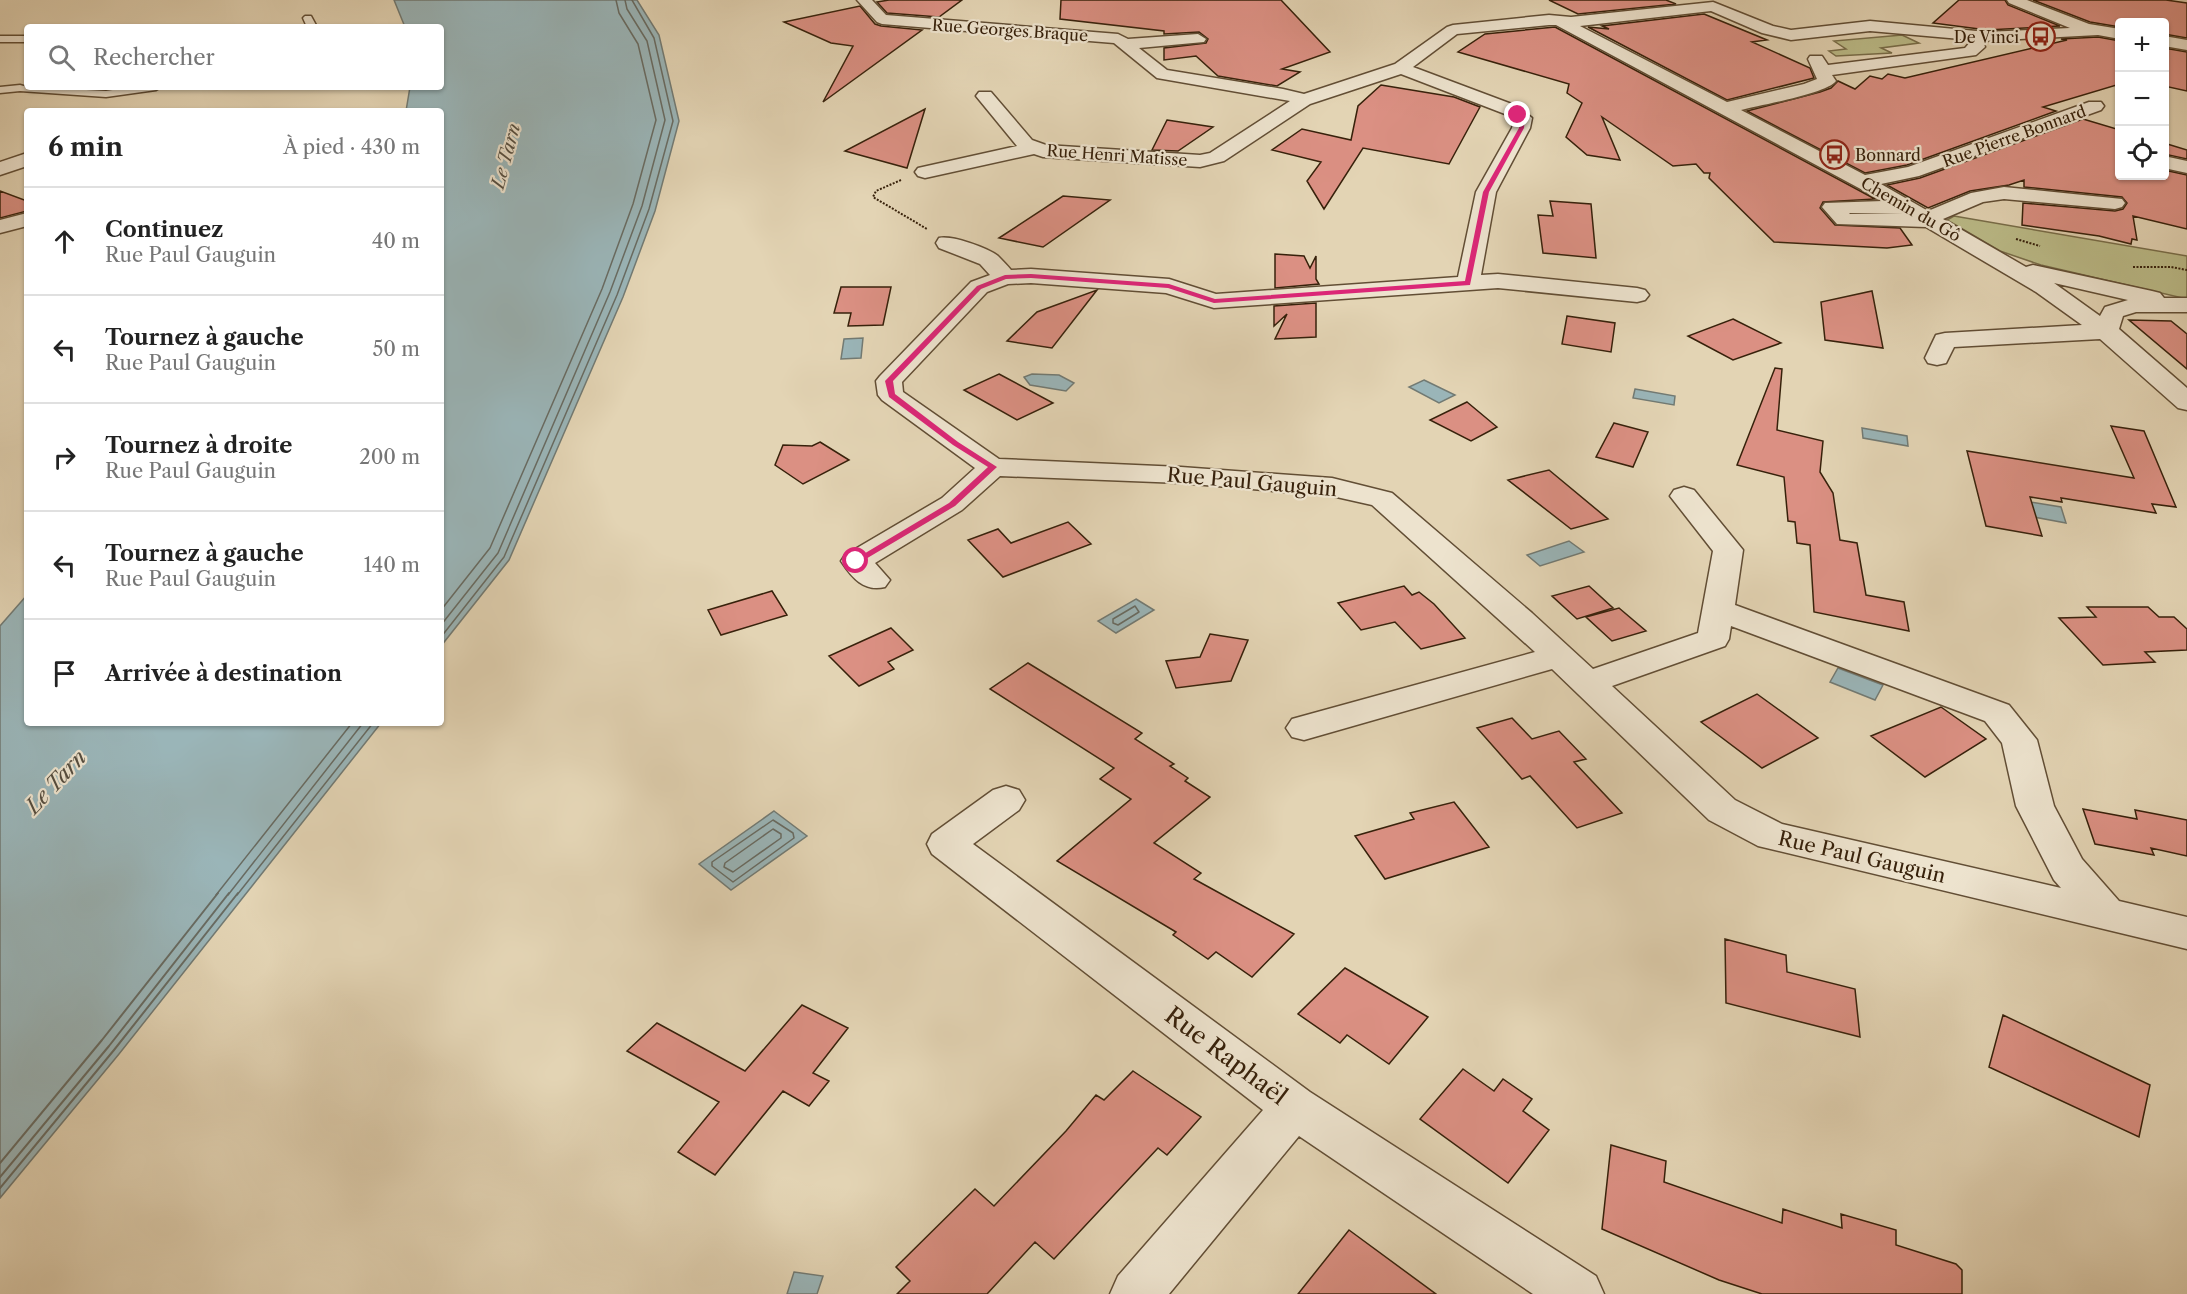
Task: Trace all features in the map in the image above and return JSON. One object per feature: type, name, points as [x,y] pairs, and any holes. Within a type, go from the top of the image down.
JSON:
[{"type":"street","name":"Rue Georges Braque","points":[[864,0],[882,19],[1118,39],[1157,71],[1164,74],[1282,94],[1304,100]]},
{"type":"street","points":[[2014,0],[2095,31]]},
{"type":"street","points":[[1713,3],[1768,30],[1791,35],[1882,26],[1974,37],[2095,31],[2115,33]]},
{"type":"street","name":"Rue Henri Matisse","points":[[985,96],[1025,144],[1043,151],[1200,161],[1217,157],[1304,100],[1401,68],[1453,30],[1571,22],[1713,3]]},
{"type":"street","name":"Chemin du Gô","points":[[1527,4],[1862,181],[2008,266],[2106,331],[2187,402]]},
{"type":"street","points":[[1726,108],[1810,88],[1827,81],[1824,71],[1814,56],[1791,35]]},
{"type":"street","points":[[1824,71],[1970,52],[1977,47],[1974,37]]},
{"type":"street","name":"Rue Georges Braque","points":[[1126,44],[1198,39]]},
{"type":"street","points":[[2169,42],[2187,45]]},
{"type":"street","points":[[1401,68],[1511,110],[1523,118],[1521,128],[1486,192],[1468,283]]},
{"type":"street","name":"Rue Pierre Bonnard","points":[[1862,181],[1912,172],[2096,106]]},
{"type":"street","points":[[925,172],[1035,148]]},
{"type":"street","points":[[0,169],[24,160]]},
{"type":"street","points":[[2169,163],[2187,167]]},
{"type":"street","points":[[1925,216],[1978,197],[2004,193],[2115,202]]},
{"type":"street","points":[[0,227],[24,220]]},
{"type":"street","points":[[947,243],[987,259],[1005,277]]},
{"type":"street","points":[[2008,266],[2186,306]]},
{"type":"street","name":"Rue Paul Gauguin","points":[[1637,295],[1498,281],[1214,301],[1169,286],[1031,276],[1005,277],[979,287],[889,381],[891,395],[956,444],[993,467],[1181,475],[1332,487],[1382,499],[1558,656],[1722,810],[1772,836],[2187,933]]},
{"type":"street","points":[[2044,288],[2094,299],[2134,304],[2186,306]]},
{"type":"street","points":[[1937,358],[1945,340],[2106,331],[2113,312],[2134,304]]},
{"type":"street","points":[[874,580],[856,561],[952,504],[993,467]]},
{"type":"street","points":[[1587,683],[1713,639],[1728,550],[1684,496]]},
{"type":"street","points":[[1718,610],[1997,713],[2019,740],[2035,806],[2068,870],[2106,914]]},
{"type":"street","points":[[1304,728],[1558,656]]},
{"type":"street","name":"Rue Raphaël","points":[[1005,800],[946,844],[1294,1107],[1578,1294]]},
{"type":"street","points":[[1136,1294],[1294,1107]]},
{"type":"lane","points":[[0,39],[24,39]]},
{"type":"lane","points":[[0,90],[23,84]]},
{"type":"lane","points":[[73,90],[106,94],[135,90]]},
{"type":"path","points":[[925,172],[884,186],[876,191],[873,197],[885,207],[915,221],[947,243]]},
{"type":"path","points":[[2129,268],[2171,267],[2187,270]]},
{"type":"green space","points":[[1902,35],[1919,43],[1881,48],[1892,53],[1836,56],[1829,51],[1846,49],[1834,41]]},
{"type":"green space","points":[[1954,216],[2187,256],[2187,299],[2041,265],[2000,251],[1947,220]]},
{"type":"water","name":"Le Tarn","points":[[394,0],[637,0],[659,35],[679,121],[655,211],[623,297],[509,560],[444,642],[444,108],[406,108],[410,90],[444,90],[444,24],[404,24]]},
{"type":"water","points":[[863,338],[861,358],[841,359],[844,339]]},
{"type":"water","points":[[1032,374],[1059,375],[1074,383],[1066,391],[1030,385],[1024,377]]},
{"type":"water","points":[[1424,380],[1455,395],[1439,403],[1409,387]]},
{"type":"water","points":[[1635,389],[1675,396],[1674,405],[1633,398]]},
{"type":"water","points":[[1862,428],[1907,436],[1908,446],[1863,438]]},
{"type":"water","points":[[2030,502],[2061,507],[2066,523],[2034,517]]},
{"type":"water","points":[[1569,541],[1584,552],[1540,566],[1527,555]]},
{"type":"water","name":"Le Tarn","points":[[24,598],[24,726],[379,726],[119,1054],[0,1198],[0,626]]},
{"type":"water","points":[[1136,599],[1154,610],[1116,633],[1098,621]]},
{"type":"water","points":[[1838,668],[1883,685],[1875,700],[1830,682]]},
{"type":"water","points":[[774,811],[807,836],[731,890],[699,864]]},
{"type":"water","points":[[794,1272],[823,1276],[817,1294],[787,1294]]},
{"type":"building","points":[[962,0],[939,17],[887,13],[877,2]]},
{"type":"building","points":[[1061,0],[1281,0],[1330,52],[1282,69],[1300,72],[1277,86],[1218,76],[1196,56],[1164,60],[1164,48],[1206,43],[1208,39],[1199,32],[1164,34],[1164,31],[1060,19]]},
{"type":"building","points":[[1549,0],[1666,0],[1676,4],[1578,14]]},
{"type":"building","points":[[1959,0],[2005,0],[2008,5],[2060,26],[1987,30],[1933,23]]},
{"type":"building","points":[[2033,0],[2166,0],[2187,3],[2187,38],[2169,35],[2169,18],[2115,18],[2115,26],[2090,22]]},
{"type":"building","points":[[860,6],[875,24],[922,30],[823,102],[853,46],[831,43],[784,22]]},
{"type":"building","points":[[1704,14],[1767,40],[1752,42],[1810,68],[1814,78],[1727,100],[1588,27],[1609,29],[1602,26]]},
{"type":"building","points":[[1555,27],[1875,199],[1823,202],[1820,208],[1835,225],[1900,228],[1912,245],[1887,248],[1774,242],[1709,178],[1710,173],[1704,173],[1696,164],[1673,166],[1602,117],[1620,160],[1587,155],[1566,137],[1582,103],[1567,93],[1569,84],[1458,52],[1485,34]]},
{"type":"building","points":[[2098,37],[2115,40],[2115,85],[2043,107],[2056,111],[1907,165],[1865,173],[1747,111],[1820,92],[1831,88],[1838,81],[1855,89],[1870,76],[1882,79],[1888,74],[1905,78],[2067,40],[2061,39]]},
{"type":"building","points":[[2169,49],[2187,52],[2187,91],[2169,87]]},
{"type":"building","points":[[1381,85],[1454,97],[1480,107],[1449,164],[1363,148],[1324,209],[1307,181],[1321,162],[1272,150],[1302,129],[1351,140],[1358,106]]},
{"type":"building","points":[[925,109],[907,168],[845,151]]},
{"type":"building","points":[[2083,119],[2115,129],[2115,180],[2169,180],[2169,171],[2187,175],[2187,229],[2133,216],[2137,240],[2132,239],[2131,244],[2099,236],[2022,225],[2023,203],[2115,211],[2123,209],[2127,203],[2122,197],[2024,187],[2024,180],[2009,185],[1970,191],[1928,208],[1887,185],[1920,178]]},
{"type":"building","points":[[1167,120],[1213,127],[1178,151],[1152,150]]},
{"type":"building","points":[[2169,145],[2187,150],[2187,159],[2169,155]]},
{"type":"building","points":[[0,191],[24,200],[24,212],[0,218]]},
{"type":"building","points":[[1063,196],[1110,200],[1043,247],[999,238]]},
{"type":"building","points":[[1550,201],[1591,204],[1596,258],[1543,253],[1538,215],[1553,216]]},
{"type":"building","points":[[1275,254],[1304,256],[1310,268],[1316,256],[1316,279],[1319,284],[1275,288]]},
{"type":"building","points":[[841,287],[891,287],[883,325],[848,326],[851,313],[834,313]]},
{"type":"building","points":[[1097,290],[1052,348],[1007,341],[1037,312]]},
{"type":"building","points":[[1872,291],[1883,348],[1825,340],[1821,302]]},
{"type":"building","points":[[1316,303],[1316,337],[1275,339],[1287,314],[1274,326],[1274,306]]},
{"type":"building","points":[[1567,316],[1615,323],[1611,352],[1562,344]]},
{"type":"building","points":[[1733,319],[1781,343],[1733,360],[1688,336]]},
{"type":"building","points":[[2129,320],[2171,321],[2187,334],[2187,369]]},
{"type":"building","points":[[1775,368],[1782,369],[1777,430],[1823,441],[1820,472],[1833,493],[1840,540],[1857,543],[1866,595],[1904,602],[1909,631],[1814,612],[1810,545],[1797,543],[1795,522],[1788,521],[1784,477],[1737,465]]},
{"type":"building","points":[[999,374],[1053,403],[1017,420],[964,390]]},
{"type":"building","points":[[1467,402],[1497,427],[1471,441],[1430,420]]},
{"type":"building","points":[[1614,423],[1648,432],[1633,467],[1596,457]]},
{"type":"building","points":[[2111,426],[2144,431],[2176,507],[2152,504],[2156,513],[2061,498],[2062,502],[2030,497],[2042,536],[1986,526],[1967,451],[2134,478]]},
{"type":"building","points":[[820,442],[849,460],[803,484],[775,465],[783,445],[812,446]]},
{"type":"building","points":[[1549,470],[1608,519],[1571,529],[1508,480]]},
{"type":"building","points":[[1068,522],[1091,544],[1003,577],[968,540],[998,529],[1011,543]]},
{"type":"building","points":[[1404,586],[1412,595],[1419,592],[1434,604],[1465,638],[1421,649],[1395,622],[1361,630],[1338,603]]},
{"type":"building","points":[[1589,586],[1613,608],[1577,619],[1552,596]]},
{"type":"building","points":[[772,591],[787,615],[721,635],[708,610]]},
{"type":"building","points":[[2087,607],[2148,607],[2159,617],[2174,617],[2187,629],[2187,650],[2145,652],[2155,662],[2103,665],[2059,618],[2096,617]]},
{"type":"building","points":[[1619,608],[1646,631],[1612,641],[1586,617]]},
{"type":"building","points":[[891,628],[913,650],[888,662],[894,669],[859,686],[829,656]]},
{"type":"building","points":[[1210,634],[1248,640],[1231,681],[1176,688],[1166,661],[1200,657]]},
{"type":"building","points":[[1028,663],[1142,733],[1135,739],[1174,764],[1170,766],[1188,778],[1185,781],[1210,797],[1154,843],[1201,873],[1194,879],[1294,934],[1252,977],[1216,952],[1208,959],[1173,935],[1176,932],[1057,861],[1131,799],[1100,779],[1114,768],[990,689]]},
{"type":"building","points":[[1757,694],[1818,738],[1762,768],[1701,722]]},
{"type":"building","points":[[1941,707],[1986,739],[1925,777],[1871,736]]},
{"type":"building","points":[[1512,718],[1532,739],[1559,731],[1586,759],[1574,762],[1622,813],[1577,828],[1530,776],[1522,779],[1477,728]]},
{"type":"building","points":[[1454,802],[1489,847],[1385,879],[1355,836],[1414,819],[1410,813]]},
{"type":"building","points":[[2083,809],[2137,819],[2135,810],[2187,820],[2187,856],[2151,848],[2154,855],[2095,844]]},
{"type":"building","points":[[1725,939],[1786,955],[1787,972],[1855,989],[1860,1037],[1726,1003]]},
{"type":"building","points":[[1345,968],[1428,1017],[1389,1064],[1347,1035],[1340,1043],[1298,1014]]},
{"type":"building","points":[[802,1005],[848,1028],[813,1073],[829,1081],[809,1106],[783,1091],[715,1175],[678,1152],[719,1102],[627,1051],[657,1023],[745,1071]]},
{"type":"building","points":[[2003,1015],[2150,1085],[2139,1137],[1989,1067]]},
{"type":"building","points":[[1463,1069],[1494,1091],[1503,1079],[1532,1099],[1523,1111],[1549,1130],[1508,1183],[1420,1119]]},
{"type":"building","points":[[1133,1071],[1201,1117],[1167,1155],[1158,1148],[1054,1259],[1035,1242],[987,1294],[897,1294],[910,1281],[896,1267],[975,1189],[994,1206],[1066,1131],[1096,1095],[1104,1100]]},
{"type":"building","points":[[1611,1145],[1666,1161],[1664,1182],[1782,1223],[1783,1209],[1842,1228],[1841,1214],[1896,1230],[1896,1245],[1956,1264],[1962,1270],[1962,1294],[1762,1294],[1719,1280],[1602,1229]]},
{"type":"building","points":[[1349,1230],[1436,1294],[1298,1294]]},
{"type":"place","name":"De Vinci","points":[[2040,37]]},
{"type":"place","name":"Bonnard","points":[[1834,155]]},
{"type":"route","points":[[856,561],[952,504],[993,467],[956,444],[891,395],[889,381],[979,287],[1005,277],[1031,276],[1169,286],[1214,301],[1468,283],[1486,192],[1521,128],[1523,118],[1518,115]]}]
